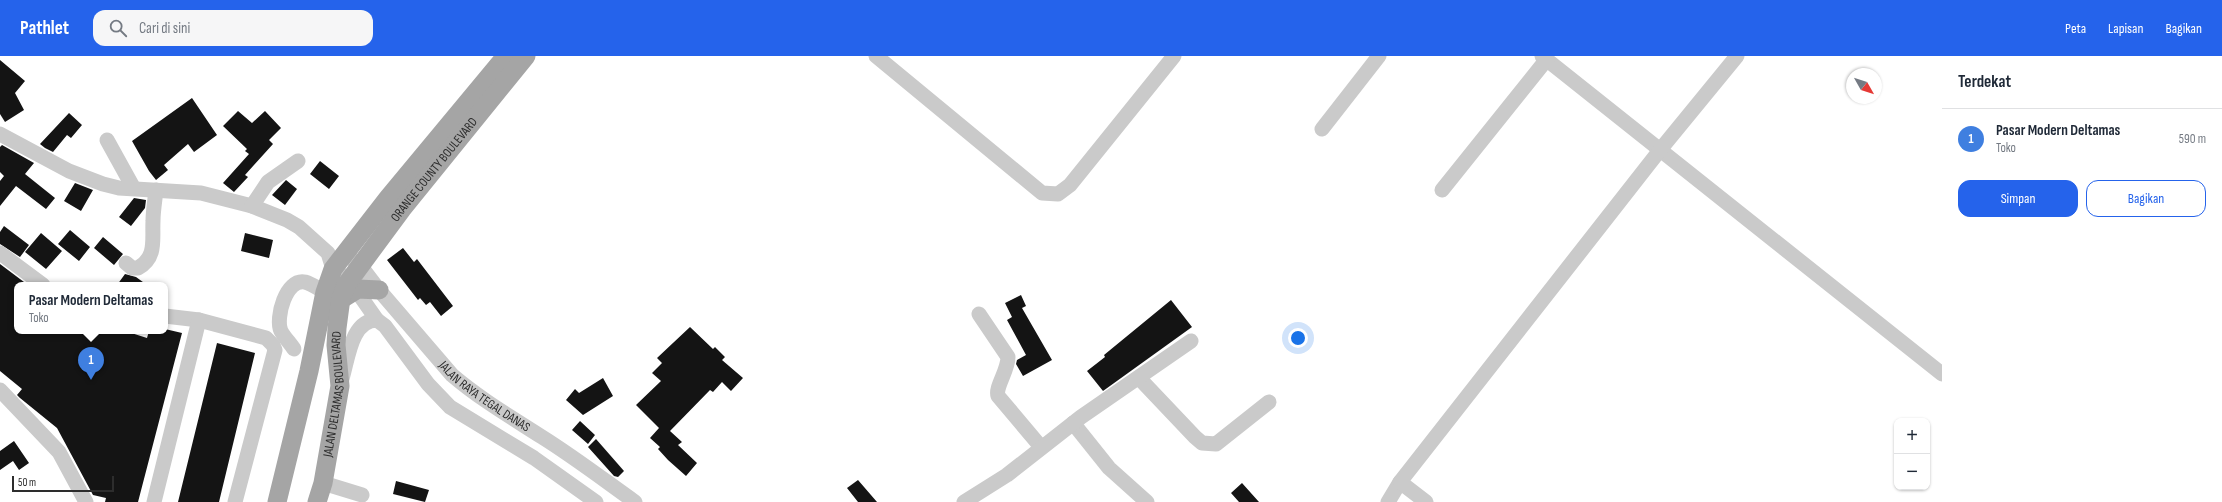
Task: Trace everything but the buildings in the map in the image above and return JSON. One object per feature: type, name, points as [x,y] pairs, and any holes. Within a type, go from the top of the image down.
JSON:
[{"type":"main road","name":"ORANGE COUNTY BOULEVARD","points":[[335,258],[506,56]]},
{"type":"main road","name":"ORANGE COUNTY BOULEVARD","points":[[320,315],[343,289],[360,265],[526,56]]},
{"type":"main road","name":"JALAN DELTAMAS BOULEVARD","points":[[317,502],[323,483],[340,386],[336,345],[343,289],[335,258]]},
{"type":"main road","points":[[343,289],[358,288],[378,290]]},
{"type":"main road","name":"JALAN DELTAMAS BOULEVARD","points":[[277,502],[311,362],[320,315]]},
{"type":"main road","points":[[311,362],[320,366],[328,366],[334,371],[340,386]]},
{"type":"street","points":[[876,56],[1042,193],[1058,194],[1070,185],[1174,56]]},
{"type":"street","points":[[1322,129],[1378,56]]},
{"type":"street","points":[[1388,502],[1400,482],[1660,150],[1737,56]]},
{"type":"street","points":[[1442,190],[1544,58],[1942,374]]},
{"type":"street","name":"JALAN RAYA TEGAL DANAS","points":[[0,134],[84,178],[119,188],[201,193],[252,206],[299,227],[335,258],[360,265],[378,290],[452,375],[465,387],[488,404],[549,441],[634,502]]},
{"type":"street","points":[[107,140],[133,188]]},
{"type":"street","points":[[252,206],[268,182],[298,161]]},
{"type":"street","points":[[126,263],[132,268],[138,268],[144,265],[152,252],[153,213],[156,190]]},
{"type":"street","points":[[0,253],[39,282]]},
{"type":"street","points":[[311,362],[294,349],[280,330],[280,318],[285,294],[297,283],[305,282],[343,289]]},
{"type":"street","name":"JALAN RAYA TEGAL DANAS","points":[[343,289],[378,320],[428,384],[450,407],[534,458],[596,502]]},
{"type":"street","points":[[979,314],[1008,357],[1006,374],[997,389],[998,396],[1041,447]]},
{"type":"street","points":[[168,316],[199,320],[266,338],[273,345],[275,354],[235,502]]},
{"type":"street","points":[[154,502],[199,320]]},
{"type":"street","points":[[340,386],[358,329],[370,320],[378,320]]},
{"type":"street","points":[[964,502],[1007,475],[1073,423],[1191,341]]},
{"type":"street","points":[[273,345],[294,349]]},
{"type":"street","points":[[1138,378],[1195,437],[1208,444],[1216,444],[1269,402]]},
{"type":"street","points":[[0,390],[59,452],[86,502]]},
{"type":"street","points":[[1073,423],[1109,468],[1147,502]]},
{"type":"street","points":[[1400,482],[1426,502]]},
{"type":"street","points":[[323,483],[362,495]]},
{"type":"place","name":"Pasar Modern Deltamas","points":[[91,380]]}]
